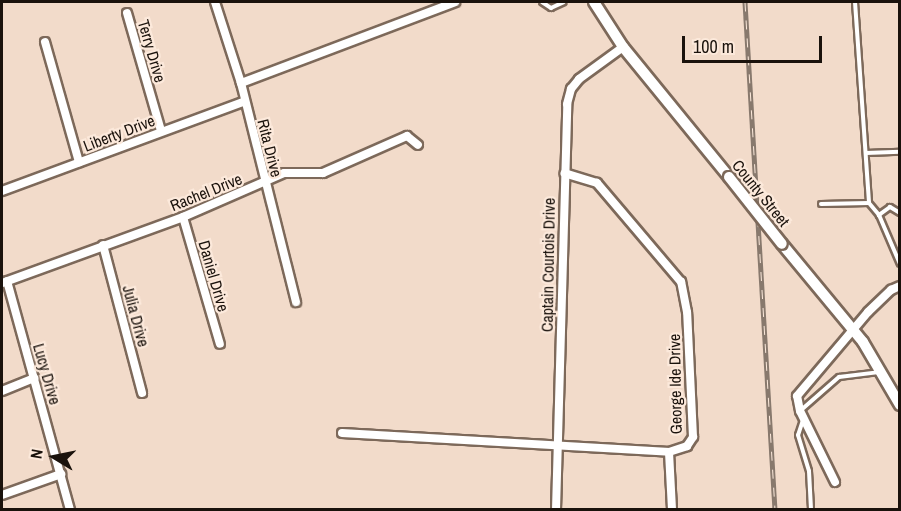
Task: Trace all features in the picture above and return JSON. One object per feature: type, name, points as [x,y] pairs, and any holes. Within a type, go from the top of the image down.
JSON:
[{"type":"main road","name":"County Street","points":[[594,2],[623,47],[854,330],[881,371],[895,387],[900,405]]},
{"type":"street","name":"Rita Drive","points":[[215,2],[241,83],[296,302]]},
{"type":"street","points":[[241,83],[455,2]]},
{"type":"street","name":"Terry Drive","points":[[127,13],[161,131]]},
{"type":"street","points":[[45,42],[79,162]]},
{"type":"street","name":"Captain Courtois Drive","points":[[556,510],[564,173],[571,89],[623,47]]},
{"type":"street","name":"Liberty Drive","points":[[2,191],[245,101]]},
{"type":"street","name":"Rachel Drive","points":[[4,282],[183,217],[284,173],[323,173],[407,136],[418,145]]},
{"type":"street","name":"George Ide Drive","points":[[342,434],[557,443],[669,452],[687,446],[693,437],[687,312],[681,282],[597,183],[564,173]]},
{"type":"street","name":"Daniel Drive","points":[[183,217],[220,344]]},
{"type":"street","name":"Julia Drive","points":[[103,245],[142,393]]},
{"type":"street","name":"Lucy Drive","points":[[4,282],[34,378],[70,510]]},
{"type":"street","points":[[835,482],[803,419],[800,411],[799,391],[891,290],[900,286]]},
{"type":"street","points":[[2,391],[34,378]]},
{"type":"street","points":[[669,452],[672,510]]},
{"type":"street","points":[[2,495],[61,474]]},
{"type":"lane","points":[[542,2],[551,8],[564,2]]},
{"type":"lane","points":[[855,2],[869,202],[879,215],[900,264]]},
{"type":"lane","points":[[866,153],[900,152]]},
{"type":"lane","points":[[821,204],[869,202]]},
{"type":"lane","points":[[879,215],[890,207],[900,213]]},
{"type":"lane","points":[[800,411],[839,377],[881,371]]},
{"type":"lane","points":[[803,419],[798,435],[809,471],[811,510]]},
{"type":"railway","points":[[745,2],[775,510]]}]
